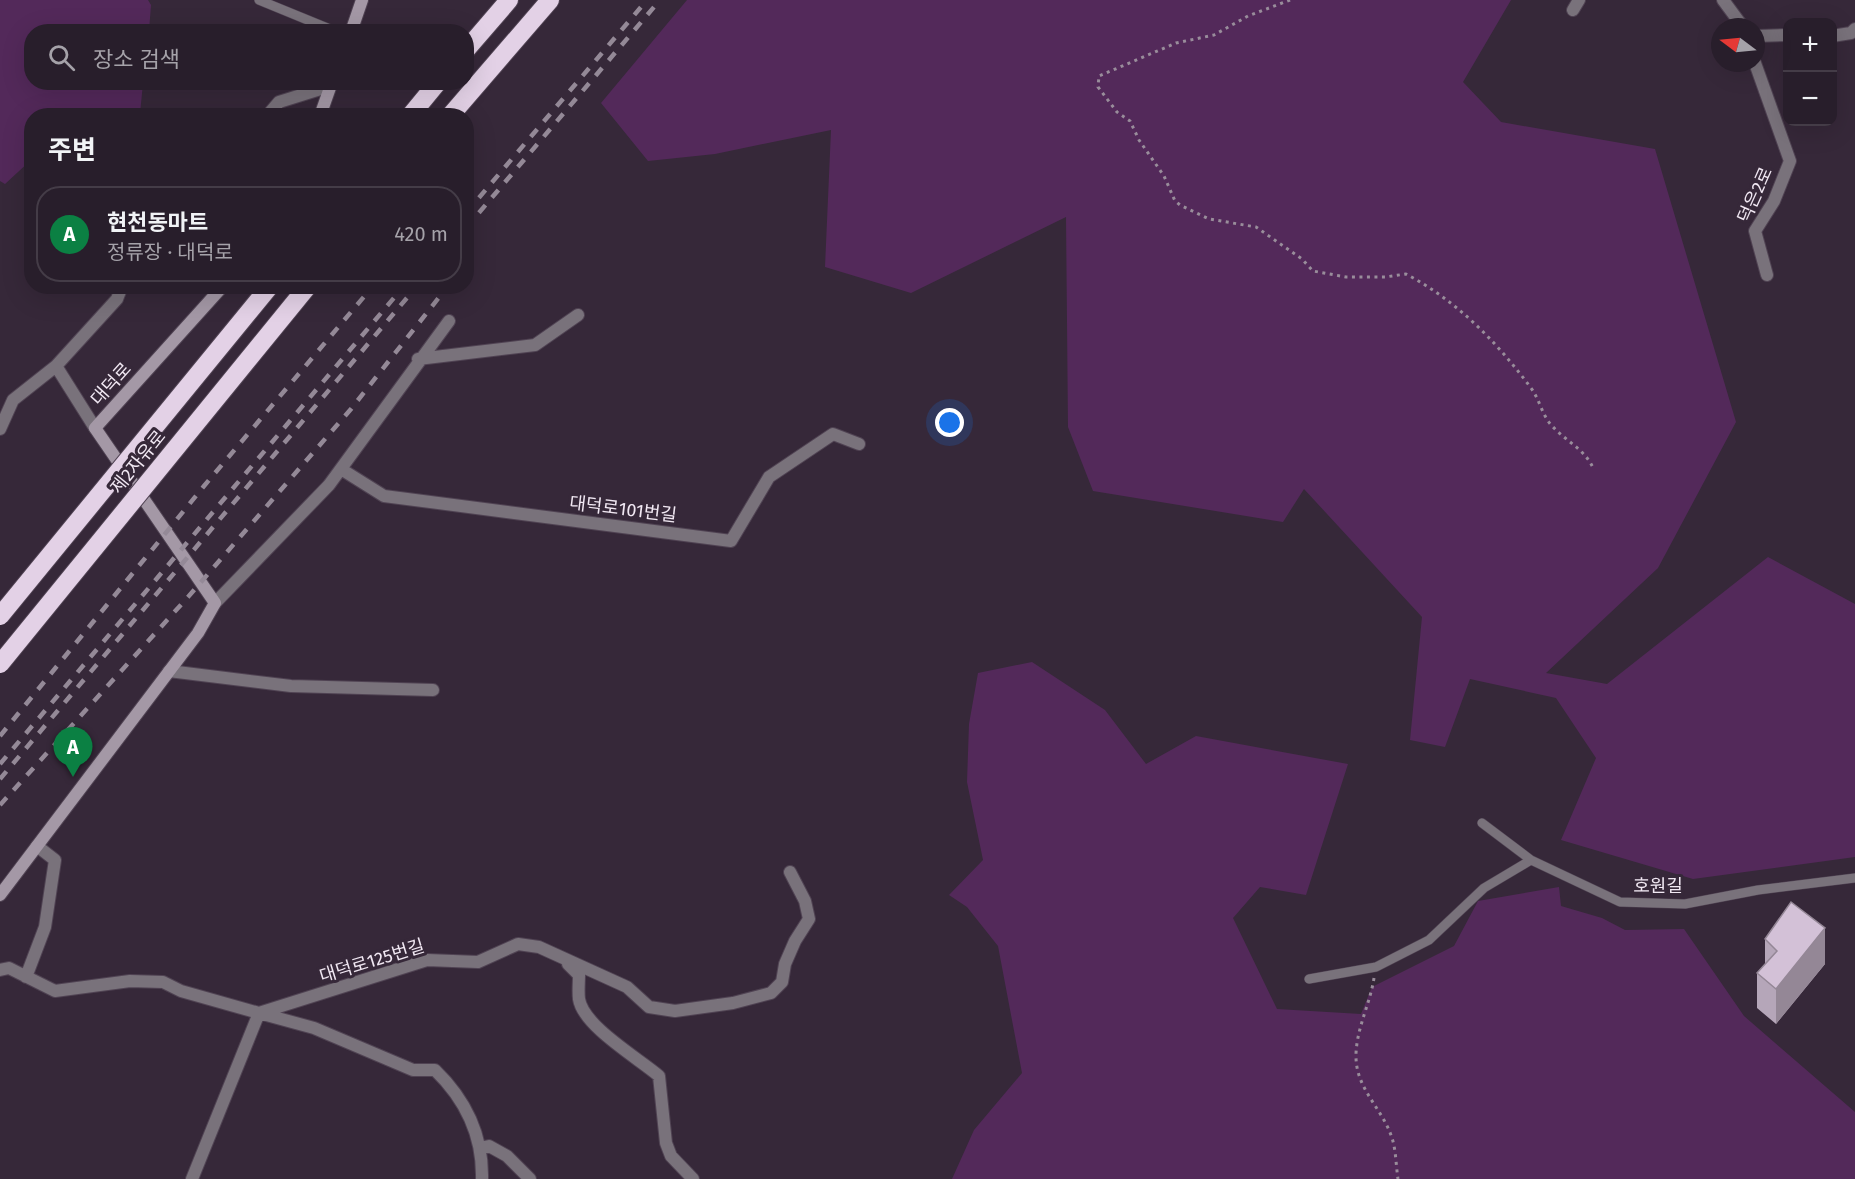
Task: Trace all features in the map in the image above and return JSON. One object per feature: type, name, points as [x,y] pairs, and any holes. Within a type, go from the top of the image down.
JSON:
[{"type":"highway","points":[[474,41],[509,0]]},
{"type":"highway","points":[[474,88],[550,0]]},
{"type":"highway","points":[[417,108],[431,90]]},
{"type":"highway","points":[[457,108],[472,90]]},
{"type":"highway","name":"제2자유로","points":[[0,616],[263,294]]},
{"type":"highway","name":"제2자유로","points":[[0,663],[301,294]]},
{"type":"street","points":[[354,24],[362,0]]},
{"type":"street","points":[[1723,0],[1736,18]]},
{"type":"street","points":[[1837,35],[1851,33],[1855,29]]},
{"type":"street","points":[[1765,36],[1783,35]]},
{"type":"street","name":"덕은2로","points":[[1758,72],[1790,161],[1774,201],[1755,231],[1767,275]]},
{"type":"street","points":[[274,108],[279,102],[314,90]]},
{"type":"street","points":[[323,108],[329,90]]},
{"type":"street","points":[[1,425],[12,400],[56,366],[117,299],[119,294]]},
{"type":"street","name":"대덕로","points":[[215,603],[95,428],[216,294]]},
{"type":"street","points":[[418,359],[535,345],[578,315]]},
{"type":"street","points":[[0,895],[198,633],[215,603],[329,485],[418,359],[448,321]]},
{"type":"street","points":[[56,366],[95,428]]},
{"type":"street","name":"대덕로101번길","points":[[340,469],[384,496],[731,540],[769,477],[833,434],[859,444]]},
{"type":"street","points":[[169,671],[291,686],[433,690]]},
{"type":"street","points":[[26,977],[45,927],[55,860],[37,846]]},
{"type":"street","name":"대덕로125번길","points":[[259,1013],[427,960],[478,962],[518,944],[538,947],[627,987],[649,1006],[675,1011],[734,1003],[771,993],[782,982],[785,964],[808,919],[805,901],[790,872]]},
{"type":"street","points":[[563,959],[579,975],[579,1001],[588,1017],[610,1040],[634,1055],[659,1076],[666,1143],[671,1156],[693,1179]]},
{"type":"street","points":[[0,970],[9,968],[55,991],[130,981],[163,982],[181,991],[314,1028],[413,1070],[435,1070],[451,1086],[471,1117],[480,1148],[482,1179]]},
{"type":"street","points":[[192,1179],[259,1013]]},
{"type":"street","points":[[480,1148],[489,1146],[507,1156],[530,1179]]},
{"type":"lane","points":[[259,0],[318,24]]},
{"type":"lane","name":"호원길","points":[[1482,823],[1531,860],[1620,902],[1685,904],[1758,890],[1855,878]]},
{"type":"lane","points":[[1308,979],[1376,967],[1429,940],[1484,888],[1531,860]]},
{"type":"path","points":[[1290,0],[1248,16],[1214,35],[1176,43],[1150,52],[1130,64],[1099,76],[1098,87],[1117,112],[1130,121],[1139,140],[1164,176],[1175,201],[1180,205],[1209,219],[1256,227],[1302,259],[1313,271],[1346,277],[1385,278],[1406,274],[1455,304],[1532,389],[1544,416],[1554,429],[1590,460],[1594,470]]},
{"type":"path","points":[[1376,967],[1370,1003],[1360,1026],[1356,1056],[1365,1094],[1375,1105],[1393,1138],[1398,1179]]},
{"type":"shaded area","points":[[0,0],[148,0],[151,5],[150,24],[24,24],[24,90],[142,90],[141,108],[24,108],[24,166],[5,184],[0,181]]},
{"type":"shaded area","points":[[687,0],[1511,0],[1463,82],[1501,122],[1655,149],[1736,422],[1658,568],[1546,673],[1607,684],[1768,557],[1855,604],[1855,857],[1693,879],[1561,840],[1596,758],[1556,698],[1470,679],[1445,747],[1410,740],[1422,617],[1304,489],[1283,522],[1093,491],[1068,427],[1066,217],[911,293],[825,267],[831,130],[715,154],[648,161],[601,103]]},
{"type":"shaded area","points":[[1032,662],[1105,710],[1146,764],[1196,736],[1348,764],[1306,895],[1260,887],[1233,918],[1277,1009],[1361,1014],[1372,987],[1454,946],[1478,901],[1559,887],[1561,906],[1602,918],[1625,930],[1684,929],[1744,1016],[1855,1112],[1855,1179],[952,1179],[974,1130],[1022,1073],[998,946],[967,907],[949,895],[983,860],[967,782],[969,724],[978,673]]},
{"type":"building","points":[[1791,902],[1825,928],[1776,989],[1757,973],[1777,951],[1765,939]]},
{"type":"railway","points":[[474,204],[647,0]]},
{"type":"railway","points":[[474,219],[660,0]]},
{"type":"railway","points":[[0,736],[204,486],[366,294]]},
{"type":"railway","points":[[0,764],[397,294]]},
{"type":"railway","points":[[0,779],[410,294]]},
{"type":"railway","points":[[0,805],[188,597],[351,409],[442,294]]},
{"type":"place","name":"현천동마트","points":[[73,777]]}]
